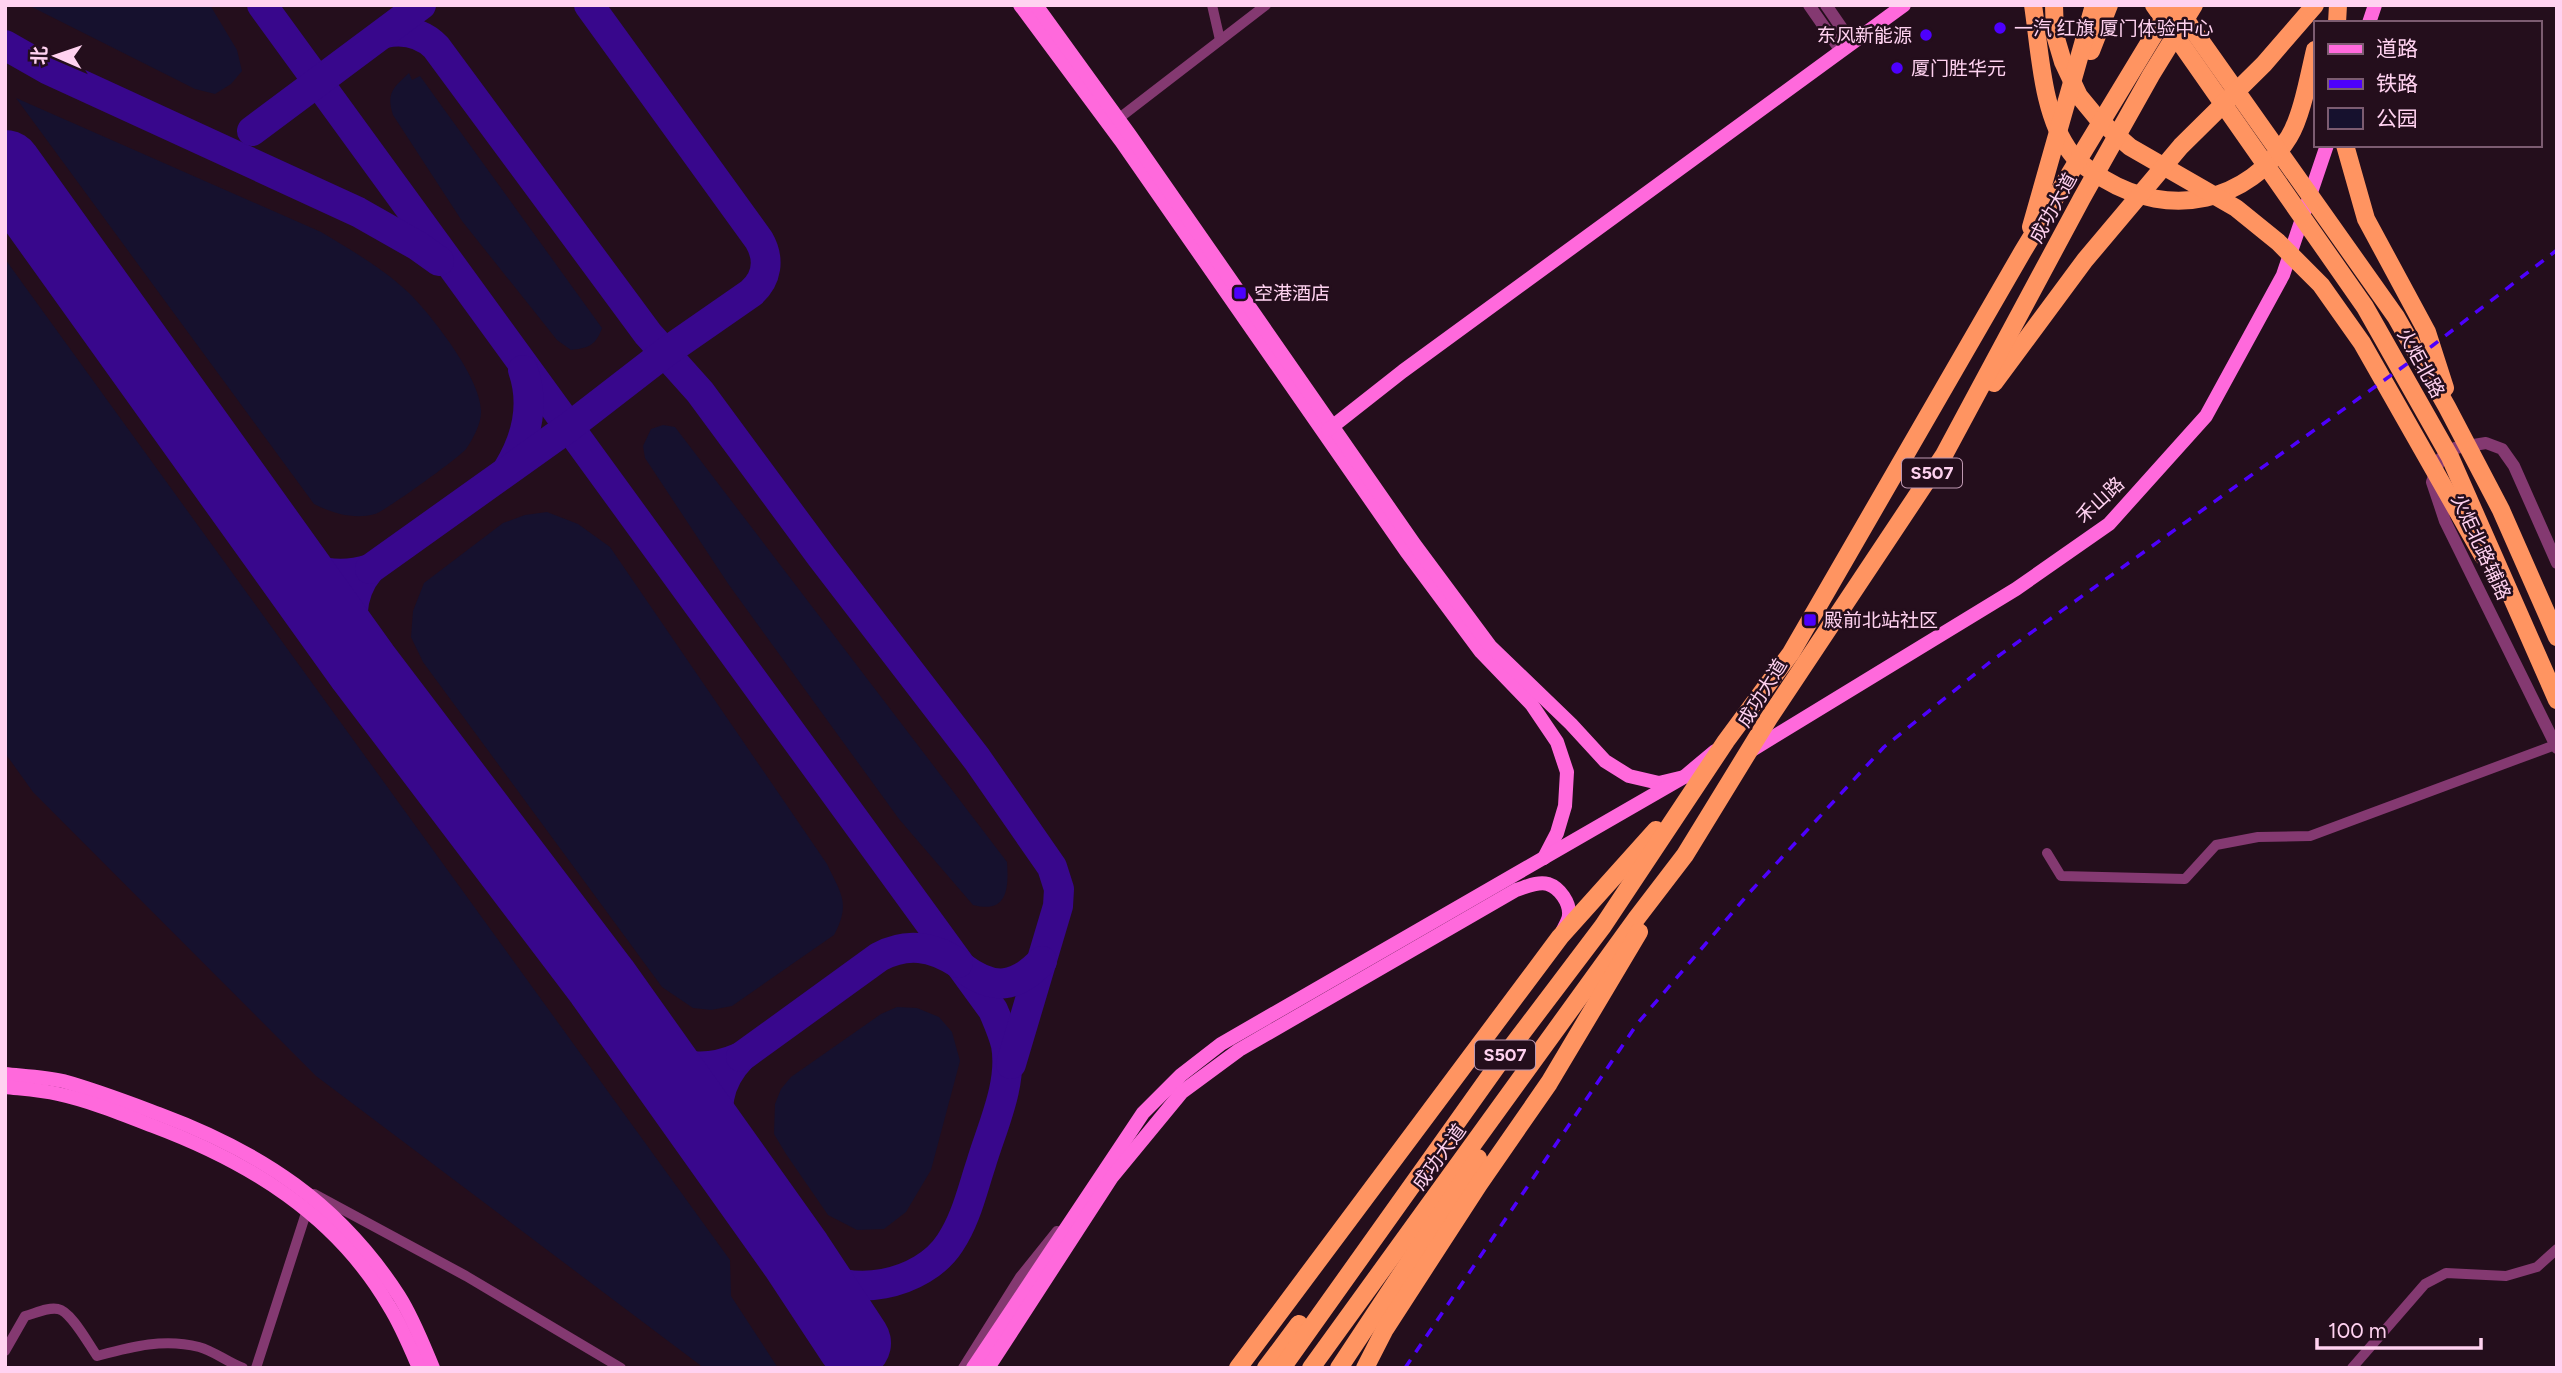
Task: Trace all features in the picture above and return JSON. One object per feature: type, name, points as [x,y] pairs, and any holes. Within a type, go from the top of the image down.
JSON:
[{"type":"highway","points":[[2033,5],[2051,114],[2071,153],[2090,170],[2117,186],[2151,198],[2194,200],[2232,190],[2255,176],[2289,136],[2314,54]]},
{"type":"highway","points":[[2054,5],[2055,35],[2063,62],[2079,96],[2098,119],[2130,147],[2236,208],[2278,242],[2322,285],[2362,343],[2420,441],[2476,545],[2515,605]]},
{"type":"highway","points":[[2024,251],[2094,5]]},
{"type":"highway","points":[[2067,102],[2103,25],[2109,5]]},
{"type":"highway","name":"火炬北路","points":[[2154,5],[2365,307],[2450,457],[2557,700]]},
{"type":"highway","name":"火炬北路","points":[[2174,5],[2396,317],[2501,510],[2557,637]]},
{"type":"highway","name":"成功大道","points":[[1238,1368],[1560,937],[1726,741],[1791,653],[2024,251],[2174,5]]},
{"type":"highway","name":"成功大道","points":[[1311,1368],[1685,855],[1777,707],[1944,455],[2082,198],[2194,5]]},
{"type":"highway","points":[[1944,455],[2016,351],[2085,260],[2181,146],[2264,64],[2315,5]]},
{"type":"highway","points":[[2346,147],[2367,219],[2427,332],[2457,425]]},
{"type":"highway","name":"成功大道","points":[[1282,1368],[1497,1066],[1603,926],[1691,780]]},
{"type":"highway","points":[[1366,1368],[1385,1329],[1479,1184],[1549,1083],[1685,855]]},
{"type":"highway","name":"S507","points":[[1339,1368],[1636,919]]},
{"type":"highway","name":"S507","points":[[1266,1368],[1497,1066]]},
{"type":"main road","points":[[1020,5],[1490,646],[1572,724],[1605,761],[1629,776],[1659,783],[1691,780]]},
{"type":"main road","points":[[1036,5],[1118,119],[1329,429],[1406,551],[1481,652],[1532,705],[1557,742],[1567,772],[1565,806],[1557,833],[1544,858]]},
{"type":"main road","points":[[1329,429],[1402,371],[1905,5]]},
{"type":"main road","name":"禾山路","points":[[1752,750],[2015,589],[2109,524],[2206,416],[2283,275],[2326,147]]},
{"type":"main road","points":[[973,1368],[1143,1114],[1181,1075],[1221,1044],[1619,815],[1691,780]]},
{"type":"main road","points":[[988,1368],[1112,1177],[1182,1091],[1239,1050],[1516,890],[1532,884],[1547,883],[1559,890],[1566,901],[1570,916],[1560,937]]},
{"type":"main road","points":[[5,1074],[61,1081],[191,1126],[253,1156],[299,1185],[332,1214],[372,1258],[400,1298],[433,1368]]},
{"type":"main road","points":[[5,1087],[58,1094],[186,1138],[247,1168],[291,1196],[323,1224],[362,1267],[389,1304],[419,1368]]},
{"type":"street","points":[[1212,5],[1220,40]]},
{"type":"street","points":[[1118,119],[1266,5]]},
{"type":"street","points":[[1809,5],[1847,47]]},
{"type":"street","points":[[1826,5],[1847,47]]},
{"type":"street","name":"火炬北路辅路","points":[[2556,747],[2445,521],[2432,482],[2440,459],[2455,448],[2486,443],[2502,449],[2514,466],[2557,563]]},
{"type":"street","points":[[2047,853],[2061,876],[2185,879],[2216,845],[2258,837],[2310,836],[2556,747]]},
{"type":"street","points":[[299,1185],[466,1276],[621,1368]]},
{"type":"street","points":[[963,1368],[1020,1277],[1092,1187]]},
{"type":"street","points":[[256,1368],[307,1210]]},
{"type":"street","points":[[2352,1368],[2425,1283],[2446,1273],[2506,1276],[2537,1267],[2557,1249]]},
{"type":"street","points":[[5,1351],[25,1316],[48,1309],[59,1309],[69,1313],[97,1356],[142,1343],[174,1343],[200,1347],[225,1362],[243,1368]]},
{"type":"green space","points":[[28,5],[210,5],[237,50],[242,71],[231,84],[215,94],[195,89]]},
{"type":"green space","points":[[409,73],[412,80],[420,76],[602,328],[591,345],[571,350],[557,340],[462,221],[393,115],[390,101],[392,91]]},
{"type":"green space","points":[[16,98],[321,232],[389,276],[430,316],[473,381],[479,396],[481,415],[466,449],[422,484],[375,514],[343,515],[314,504]]},
{"type":"green space","points":[[5,259],[730,1260],[731,1296],[778,1368],[704,1368],[316,1076],[33,792],[5,753]]},
{"type":"green space","points":[[663,425],[675,427],[1007,862],[1006,890],[999,902],[993,906],[973,905],[899,819],[729,585],[645,458],[643,446],[651,429]]},
{"type":"green space","points":[[547,512],[578,524],[610,547],[827,864],[840,891],[842,915],[834,935],[732,1006],[711,1010],[693,1008],[662,987],[423,662],[411,637],[413,611],[424,583],[503,523],[525,515]]},
{"type":"green space","points":[[897,1007],[917,1008],[939,1017],[952,1032],[960,1061],[931,1170],[906,1212],[884,1229],[857,1230],[828,1215],[786,1154],[774,1134],[775,1104],[781,1089],[791,1077],[881,1014]]},
{"type":"taxiway","points":[[262,5],[993,1010],[1006,1045],[1007,1075],[996,1120],[968,1205],[950,1243],[922,1269],[884,1284],[843,1284],[824,1278],[808,1268],[756,1200],[723,1139],[719,1097],[726,1077],[741,1057],[715,1065],[693,1066],[674,1061],[643,1037],[602,982]]},
{"type":"taxiway","points":[[252,131],[421,5]]},
{"type":"taxiway","points":[[370,569],[751,293],[761,281],[766,261],[759,240],[589,5]]},
{"type":"taxiway","points":[[385,33],[413,33],[436,47],[648,334],[700,392],[821,556],[977,759],[1052,867],[1059,889],[1058,906],[1011,1064]]},
{"type":"taxiway","points":[[5,45],[47,69],[358,212],[439,261]]},
{"type":"taxiway","points":[[508,469],[520,445],[529,409],[523,370]]},
{"type":"taxiway","points":[[282,554],[302,565],[324,572],[347,573],[370,569],[357,591],[353,616],[355,642],[363,667]]},
{"type":"taxiway","points":[[741,1057],[889,952],[919,948],[939,953],[958,963]]},
{"type":"taxiway","points":[[963,968],[985,980],[1004,983],[1023,977],[1042,961]]},
{"type":"runway","points":[[5,167],[363,667],[602,982],[796,1255],[854,1343]]},
{"type":"railway","points":[[1405,1368],[1637,1024],[1750,892],[1884,747],[1990,662],[2432,346],[2557,250]]},
{"type":"place","name":"一汽 红旗 厦门体验中心","points":[[2000,28]]},
{"type":"place","name":"东风新能源","points":[[1926,35]]},
{"type":"place","name":"厦门胜华元","points":[[1897,68]]},
{"type":"place","name":"空港酒店","points":[[1240,293]]},
{"type":"place","name":"殿前北站社区","points":[[1810,620]]}]
